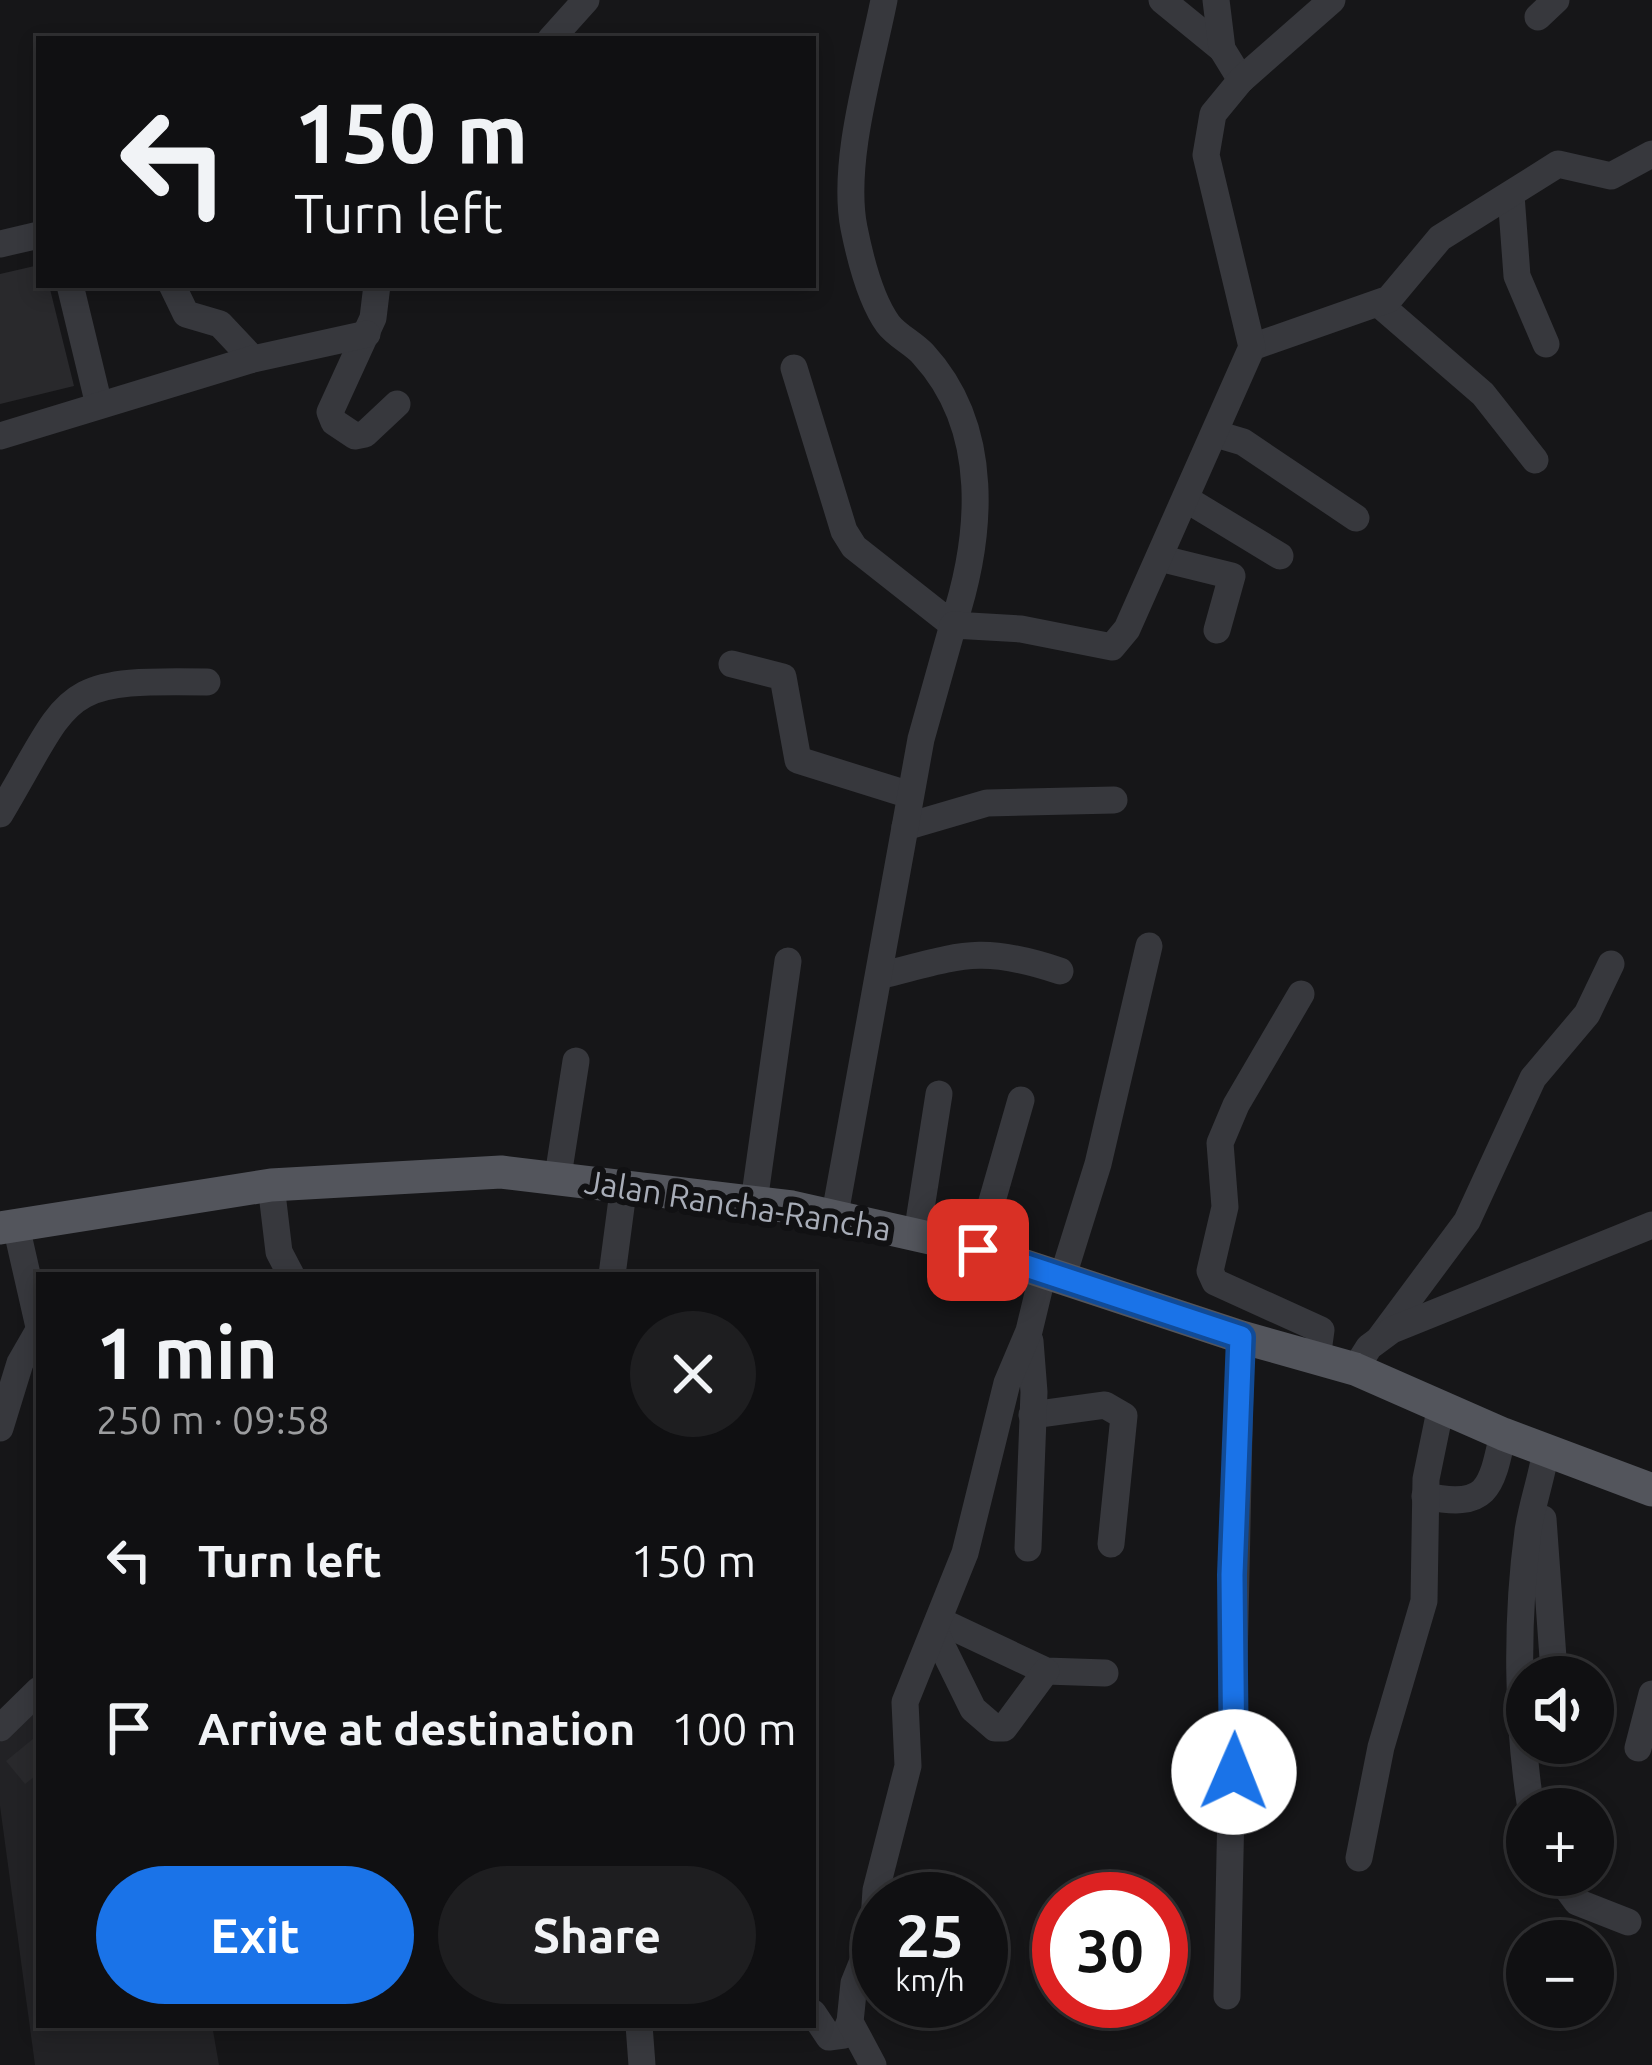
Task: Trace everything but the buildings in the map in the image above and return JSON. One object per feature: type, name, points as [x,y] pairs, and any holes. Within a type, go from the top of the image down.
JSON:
[{"type":"main road","name":"Jalan Rancha-Rancha","points":[[5,1225],[272,1185],[501,1172],[835,1214],[978,1250],[1241,1337],[1355,1369],[1503,1434],[1652,1490]]},
{"type":"street","points":[[554,36],[586,0]]},
{"type":"street","points":[[835,1214],[910,795],[976,536],[978,490],[950,394],[880,310],[854,226],[861,113],[884,0]]},
{"type":"street","points":[[1162,0],[1222,49],[1241,80]]},
{"type":"street","points":[[1216,0],[1222,49]]},
{"type":"street","points":[[794,368],[854,547],[953,625],[1021,629],[1112,647],[1127,629],[1252,347],[1206,155],[1213,114],[1241,80],[1332,0]]},
{"type":"street","points":[[1252,347],[1379,304],[1402,289],[1440,238],[1558,164],[1611,176],[1652,154]]},
{"type":"street","points":[[1511,195],[1517,276],[1546,344]]},
{"type":"street","points":[[0,244],[36,237]]},
{"type":"street","points":[[71,288],[99,405]]},
{"type":"street","points":[[173,288],[186,314],[220,324],[253,359]]},
{"type":"street","points":[[376,288],[367,334],[329,412],[334,422],[355,436],[365,434],[397,404]]},
{"type":"street","points":[[1379,304],[1483,394],[1534,460]]},
{"type":"street","points":[[0,436],[253,359],[367,334]]},
{"type":"street","points":[[1216,434],[1243,442],[1356,518]]},
{"type":"street","points":[[1186,499],[1280,556]]},
{"type":"street","points":[[1159,558],[1232,576],[1216,629]]},
{"type":"street","points":[[732,664],[783,677],[794,752],[808,767],[910,795]]},
{"type":"street","points":[[0,814],[60,712],[79,694],[131,680],[207,682]]},
{"type":"street","points":[[904,827],[987,803],[1114,800]]},
{"type":"street","points":[[816,2018],[829,2037],[844,2035],[850,2022],[854,1983],[870,1948],[877,1890],[908,1766],[905,1702],[938,1627],[977,1512],[1006,1383],[1098,1164],[1149,946]]},
{"type":"street","points":[[880,976],[976,953],[1006,953],[1060,971]]},
{"type":"street","points":[[754,1202],[788,961]]},
{"type":"street","points":[[1355,1369],[1467,1221],[1533,1078],[1587,1014],[1611,964]]},
{"type":"street","points":[[1301,994],[1220,1143],[1225,1208],[1210,1271],[1216,1282],[1321,1330],[1317,1360]]},
{"type":"street","points":[[559,1177],[576,1061]]},
{"type":"street","points":[[916,1234],[939,1094]]},
{"type":"street","points":[[978,1250],[1022,1100]]},
{"type":"street","points":[[612,1272],[624,1184]]},
{"type":"street","points":[[272,1185],[278,1268]]},
{"type":"street","points":[[5,1225],[14,1281],[36,1323]]},
{"type":"street","points":[[1380,1338],[1652,1225]]},
{"type":"street","points":[[1028,1548],[1029,1330]]},
{"type":"street","points":[[0,1428],[20,1363],[36,1334]]},
{"type":"street","points":[[1226,1996],[1241,1337]]},
{"type":"street","points":[[1032,1415],[1105,1405],[1124,1416],[1111,1544]]},
{"type":"street","points":[[1359,1858],[1381,1747],[1424,1600],[1425,1496],[1441,1406]]},
{"type":"street","points":[[1425,1496],[1458,1503],[1474,1500],[1494,1477],[1503,1434]]},
{"type":"street","points":[[1529,1788],[1524,1742],[1524,1594],[1528,1528],[1546,1450]]},
{"type":"street","points":[[1540,1485],[1553,1656]]},
{"type":"street","points":[[938,1627],[1046,1671],[1105,1673]]},
{"type":"street","points":[[938,1627],[973,1709],[995,1728],[1004,1727],[1046,1671]]},
{"type":"street","points":[[1638,1748],[1652,1694]]},
{"type":"street","points":[[0,1727],[22,1699]]},
{"type":"street","points":[[1573,1896],[1628,1922]]},
{"type":"street","points":[[850,2022],[873,2065]]},
{"type":"street","points":[[639,2028],[642,2065]]},
{"type":"shaded area","points":[[36,1708],[36,2028],[213,2028],[219,2065],[35,2065],[0,1806],[0,1742]]},
{"type":"route","points":[[978,1250],[1241,1337],[1232,1575],[1234,1772]]}]
